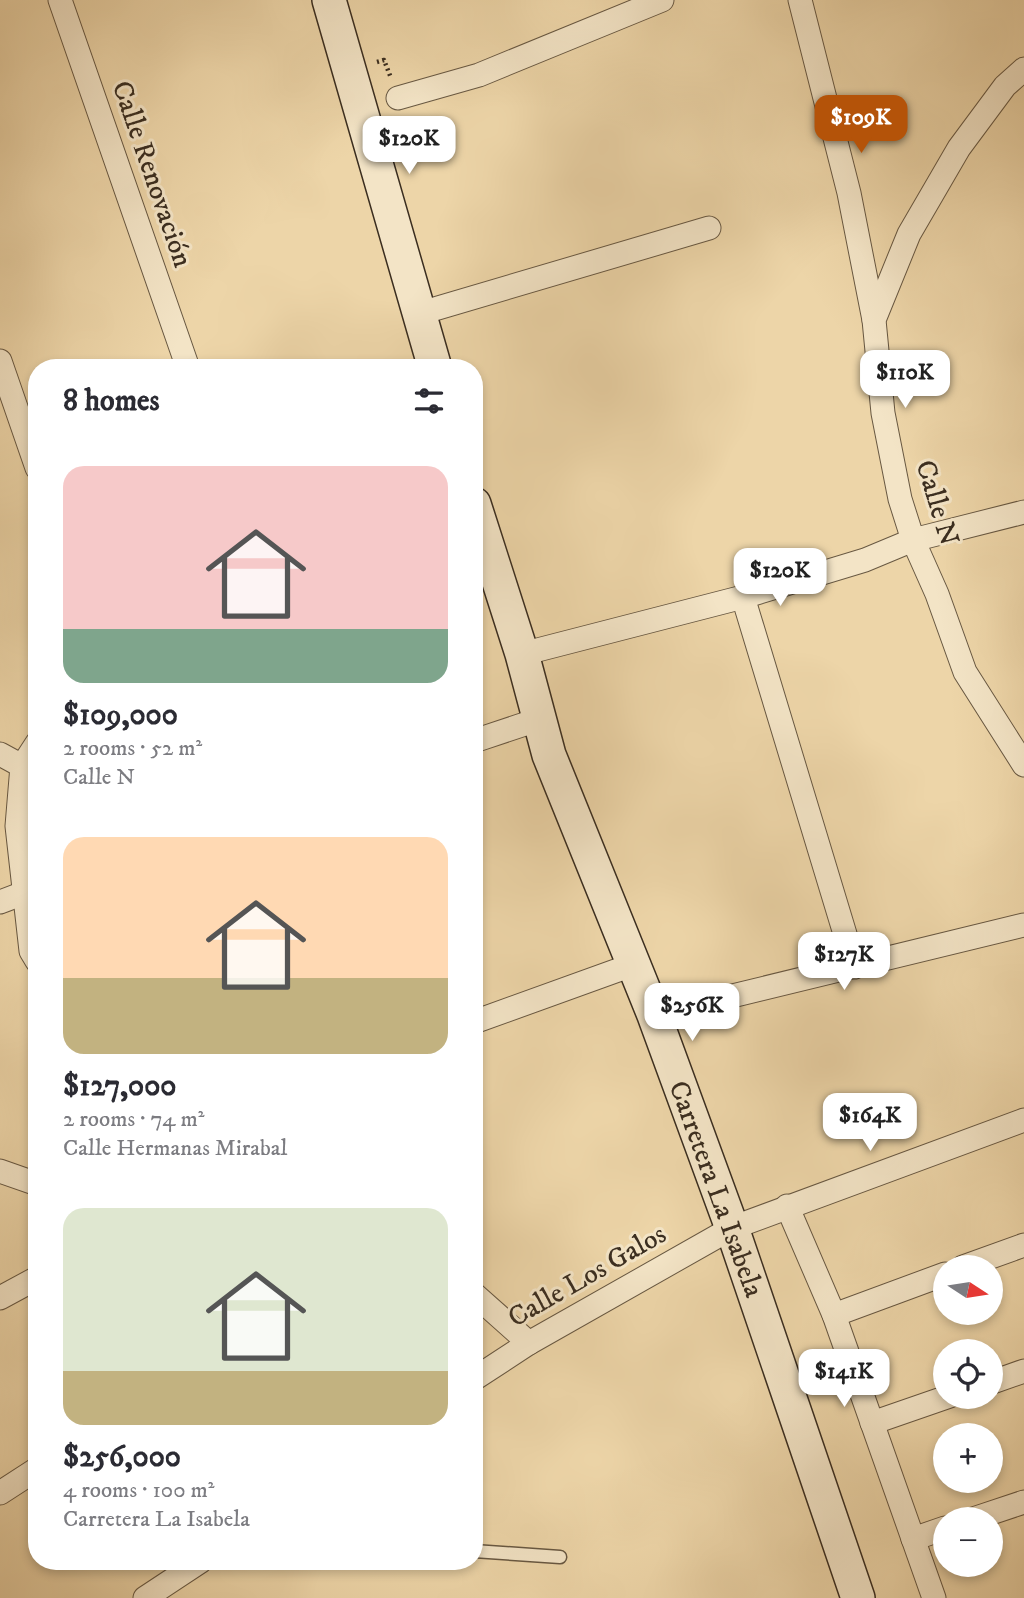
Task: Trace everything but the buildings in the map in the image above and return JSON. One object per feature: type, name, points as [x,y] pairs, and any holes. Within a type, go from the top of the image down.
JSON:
[{"type":"main road","points":[[329,0],[433,359]]},
{"type":"main road","name":"Carretera La Isabela","points":[[483,548],[522,654],[549,755],[654,1015],[732,1228],[859,1598]]},
{"type":"street","name":"Calle Renovación","points":[[60,0],[185,359]]},
{"type":"street","points":[[398,98],[479,75],[662,0]]},
{"type":"street","points":[[800,0],[849,193],[874,320]]},
{"type":"street","name":"Calle N","points":[[1024,69],[1005,86],[959,148],[909,234],[874,320],[883,413],[900,499],[913,540],[937,594],[965,673],[1024,765]]},
{"type":"street","points":[[421,313],[709,228]]},
{"type":"street","points":[[0,361],[28,442]]},
{"type":"street","points":[[522,654],[743,597],[865,560],[913,540],[1024,512]]},
{"type":"street","points":[[743,597],[855,967]]},
{"type":"street","points":[[483,738],[540,719]]},
{"type":"street","points":[[0,754],[22,766]]},
{"type":"street","points":[[28,757],[22,766],[17,826],[28,881]]},
{"type":"street","points":[[0,902],[28,892]]},
{"type":"street","points":[[654,1015],[1024,925]]},
{"type":"street","points":[[483,1020],[632,965]]},
{"type":"street","name":"Calle Los Galos","points":[[483,1373],[529,1343],[732,1228],[1024,1120]]},
{"type":"street","points":[[0,1171],[28,1181]]},
{"type":"street","points":[[787,1206],[834,1315],[934,1598]]},
{"type":"street","points":[[997,1255],[1024,1245]]},
{"type":"street","points":[[834,1315],[933,1278]]},
{"type":"street","points":[[0,1298],[28,1283]]},
{"type":"street","points":[[483,1302],[529,1343]]},
{"type":"street","points":[[1003,1378],[1024,1371]]},
{"type":"street","points":[[872,1423],[933,1402]]},
{"type":"street","points":[[0,1493],[28,1475]]},
{"type":"street","points":[[1003,1509],[1024,1502]]},
{"type":"street","points":[[913,1539],[933,1532]]},
{"type":"street","points":[[145,1598],[187,1570]]},
{"type":"lane","points":[[483,1552],[560,1557]]}]
